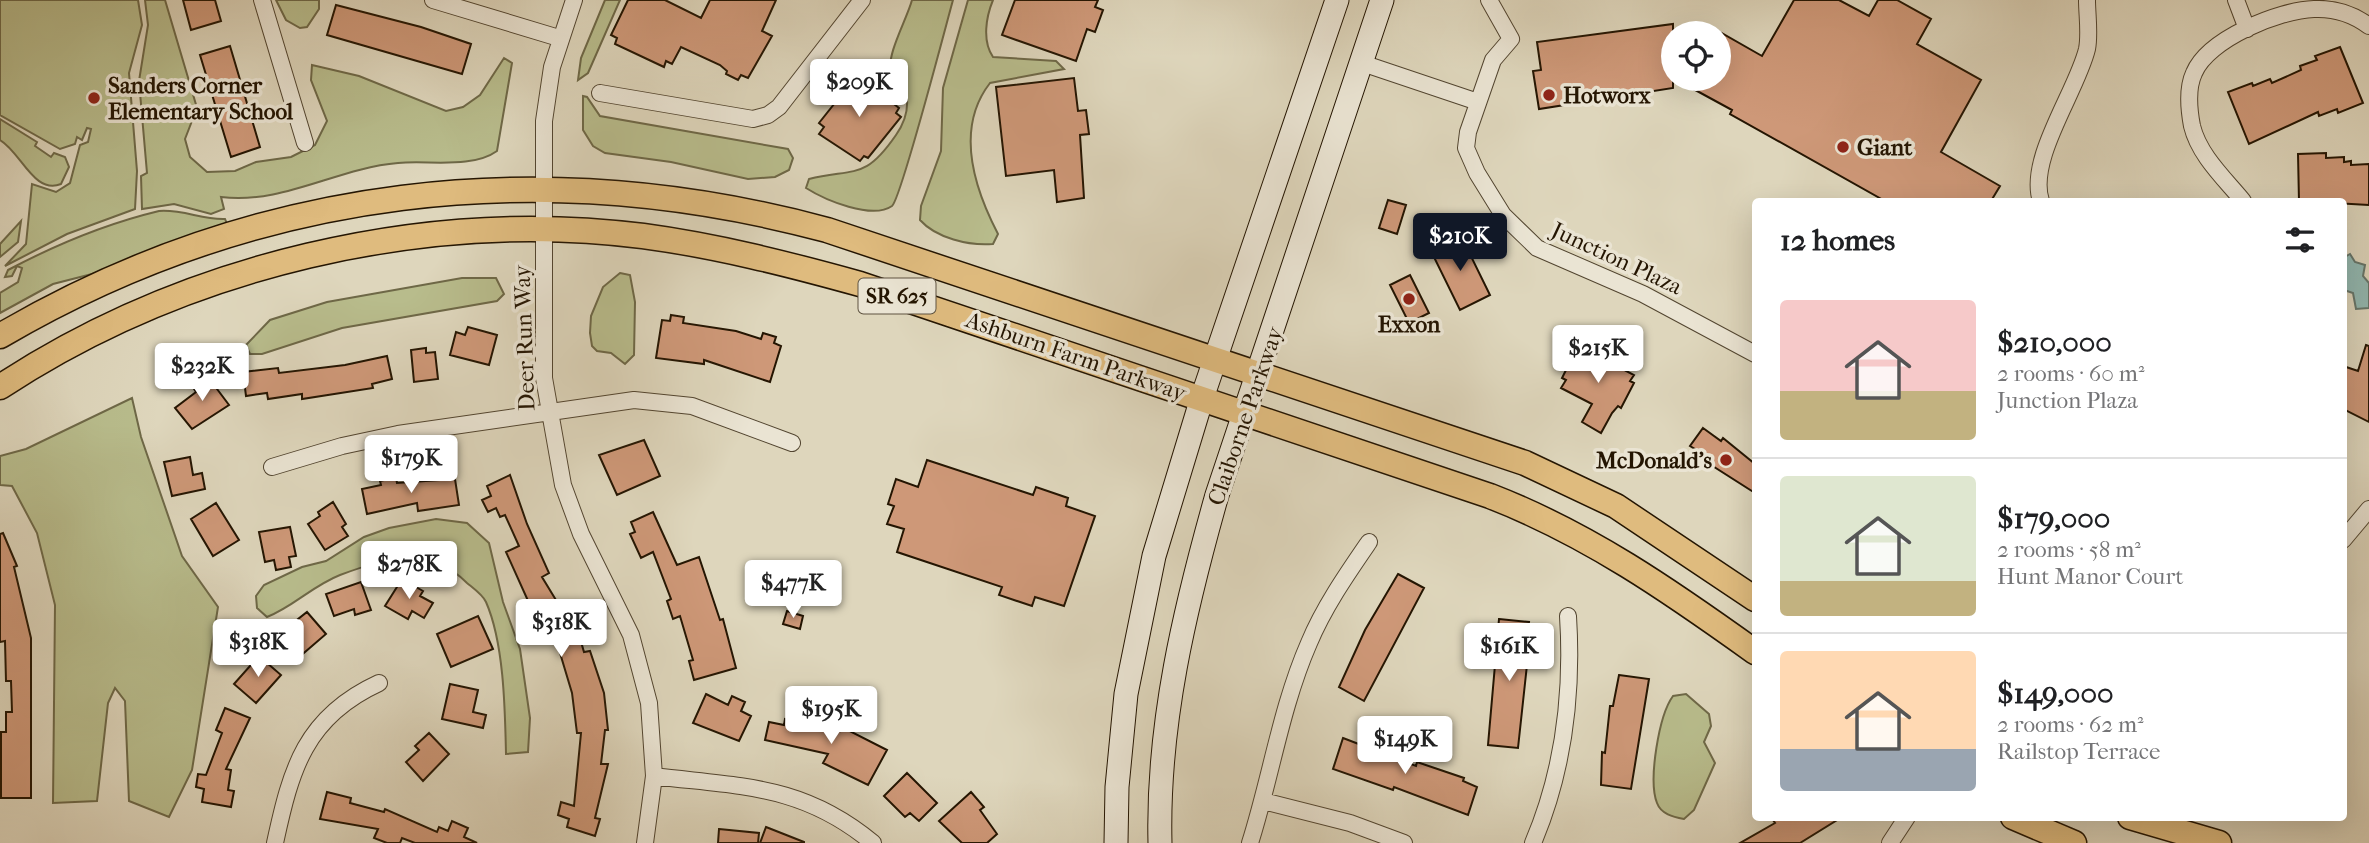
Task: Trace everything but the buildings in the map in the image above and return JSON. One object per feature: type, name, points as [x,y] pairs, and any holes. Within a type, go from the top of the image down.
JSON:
[{"type":"main road","name":"Claiborne Parkway","points":[[1116,843],[1121,737],[1133,648],[1154,556],[1202,398],[1337,0]]},
{"type":"main road","name":"Claiborne Parkway","points":[[1160,843],[1161,786],[1175,667],[1200,557],[1382,0]]},
{"type":"main road","name":"Ashburn Farm Parkway","points":[[0,336],[105,281],[248,228],[303,214],[410,195],[543,188],[663,197],[776,216],[901,254],[1525,463],[1616,506],[1752,597]]},
{"type":"main road","name":"Ashburn Farm Parkway","points":[[0,387],[66,349],[134,315],[260,269],[337,250],[439,235],[543,231],[641,236],[758,256],[860,284],[1479,492],[1562,526],[1657,581],[1752,650]]},
{"type":"main road","points":[[2022,821],[2074,843]]},
{"type":"main road","points":[[2144,821],[2219,843]]},
{"type":"street","points":[[262,0],[305,143]]},
{"type":"street","points":[[433,0],[559,38]]},
{"type":"street","name":"Deer Run Way","points":[[574,0],[559,38],[544,121],[544,378],[563,485],[580,534],[631,635],[641,666],[649,703],[654,776],[645,843]]},
{"type":"street","points":[[600,93],[753,119],[768,115],[779,107],[862,0]]},
{"type":"street","name":"Junction Plaza","points":[[1489,0],[1511,39],[1493,60],[1468,132],[1468,155],[1503,215],[1525,238],[1559,259],[1643,294],[1752,352]]},
{"type":"street","points":[[2040,198],[2038,193],[2042,163],[2087,48],[2087,0]]},
{"type":"street","points":[[2236,0],[2247,29]]},
{"type":"street","points":[[2241,198],[2205,154],[2196,137],[2189,95],[2194,72],[2207,56],[2232,35],[2312,9],[2345,13],[2369,26]]},
{"type":"street","points":[[1362,63],[1478,102]]},
{"type":"street","points":[[272,467],[342,446],[398,434],[634,400],[663,401],[719,415],[792,443]]},
{"type":"street","points":[[2347,535],[2369,509]]},
{"type":"street","points":[[1250,843],[1284,712],[1309,643],[1342,580],[1369,542]]},
{"type":"street","points":[[1533,843],[1555,779],[1567,719],[1570,648],[1568,616]]},
{"type":"street","points":[[275,843],[287,786],[306,744],[338,708],[379,683]]},
{"type":"street","points":[[654,776],[785,793],[839,817],[873,843]]},
{"type":"street","points":[[1263,801],[1350,824],[1404,843]]},
{"type":"street","points":[[1890,843],[1904,821]]},
{"type":"green space","points":[[0,0],[138,0],[142,25],[129,73],[137,171],[135,209],[67,234],[5,266],[26,244],[32,184],[56,192],[70,183],[80,145],[88,142],[91,129],[87,128],[82,140],[77,137],[75,144],[60,149],[0,115]]},
{"type":"green space","points":[[145,0],[165,0],[197,108],[185,139],[190,157],[207,172],[235,171],[256,162],[291,157],[315,145],[327,121],[311,80],[312,65],[359,76],[446,111],[463,107],[480,95],[504,58],[512,63],[497,151],[487,157],[463,162],[410,162],[375,166],[266,196],[221,197],[224,209],[211,214],[174,204],[142,209],[141,176],[147,173],[139,81],[148,25]]},
{"type":"green space","points":[[276,0],[319,0],[319,9],[307,27],[300,28],[286,20]]},
{"type":"green space","points":[[605,0],[620,0],[588,73],[578,80],[581,58]]},
{"type":"green space","points":[[912,0],[953,0],[897,196],[892,206],[883,210],[861,210],[836,203],[806,188],[809,179],[867,166],[885,149],[899,131],[904,119],[907,100],[892,76],[890,65]]},
{"type":"green space","points":[[968,0],[993,0],[986,29],[987,44],[993,57],[1056,61],[1064,69],[990,83],[979,101],[973,119],[972,158],[982,197],[998,234],[993,244],[953,240],[935,232],[920,220],[921,206],[941,151],[943,88]]},
{"type":"green space","points":[[583,96],[587,97],[600,116],[788,149],[793,158],[789,170],[775,177],[748,179],[671,162],[605,153],[593,146],[583,130]]},
{"type":"green space","points":[[0,119],[37,142],[35,146],[51,157],[54,153],[65,157],[69,167],[61,184],[51,186],[43,183],[28,171],[0,140]]},
{"type":"green space","points":[[159,211],[225,219],[227,224],[92,274],[53,284],[0,313],[0,293],[18,282],[22,268],[17,266],[12,276],[5,277],[8,270],[82,236]]},
{"type":"green space","points":[[21,221],[18,242],[0,257],[0,244]]},
{"type":"green space","points":[[620,273],[630,275],[635,302],[634,355],[625,364],[611,353],[597,351],[592,346],[590,333],[591,316],[603,287]]},
{"type":"green space","points":[[462,278],[496,278],[504,294],[497,301],[342,328],[262,354],[250,354],[246,345],[270,320],[327,302]]},
{"type":"green space","points":[[132,398],[141,437],[182,556],[218,607],[192,770],[169,817],[129,801],[125,701],[115,688],[108,703],[97,801],[53,803],[55,605],[37,533],[12,486],[0,485],[0,456],[26,449]]},
{"type":"green space","points":[[436,519],[467,523],[489,543],[503,602],[520,649],[530,718],[528,752],[506,754],[500,656],[486,602],[475,589],[437,563],[406,558],[373,564],[330,580],[267,617],[257,608],[256,596],[264,585],[302,567],[326,561],[364,537],[389,528]]},
{"type":"green space","points":[[1686,694],[1709,714],[1711,726],[1704,742],[1715,763],[1694,810],[1684,819],[1668,814],[1659,807],[1655,793],[1654,764],[1659,732],[1668,705],[1673,696]]},
{"type":"water","points":[[2350,254],[2355,262],[2365,265],[2363,276],[2369,283],[2369,308],[2356,309],[2353,293],[2347,291],[2347,256]]},
{"type":"place","name":"Hotworx","points":[[1549,95]]},
{"type":"place","name":"Sanders Corner Elementary School","points":[[94,98]]},
{"type":"place","name":"Giant","points":[[1843,147]]},
{"type":"place","name":"Exxon","points":[[1409,299]]},
{"type":"place","name":"McDonald's","points":[[1726,460]]}]
